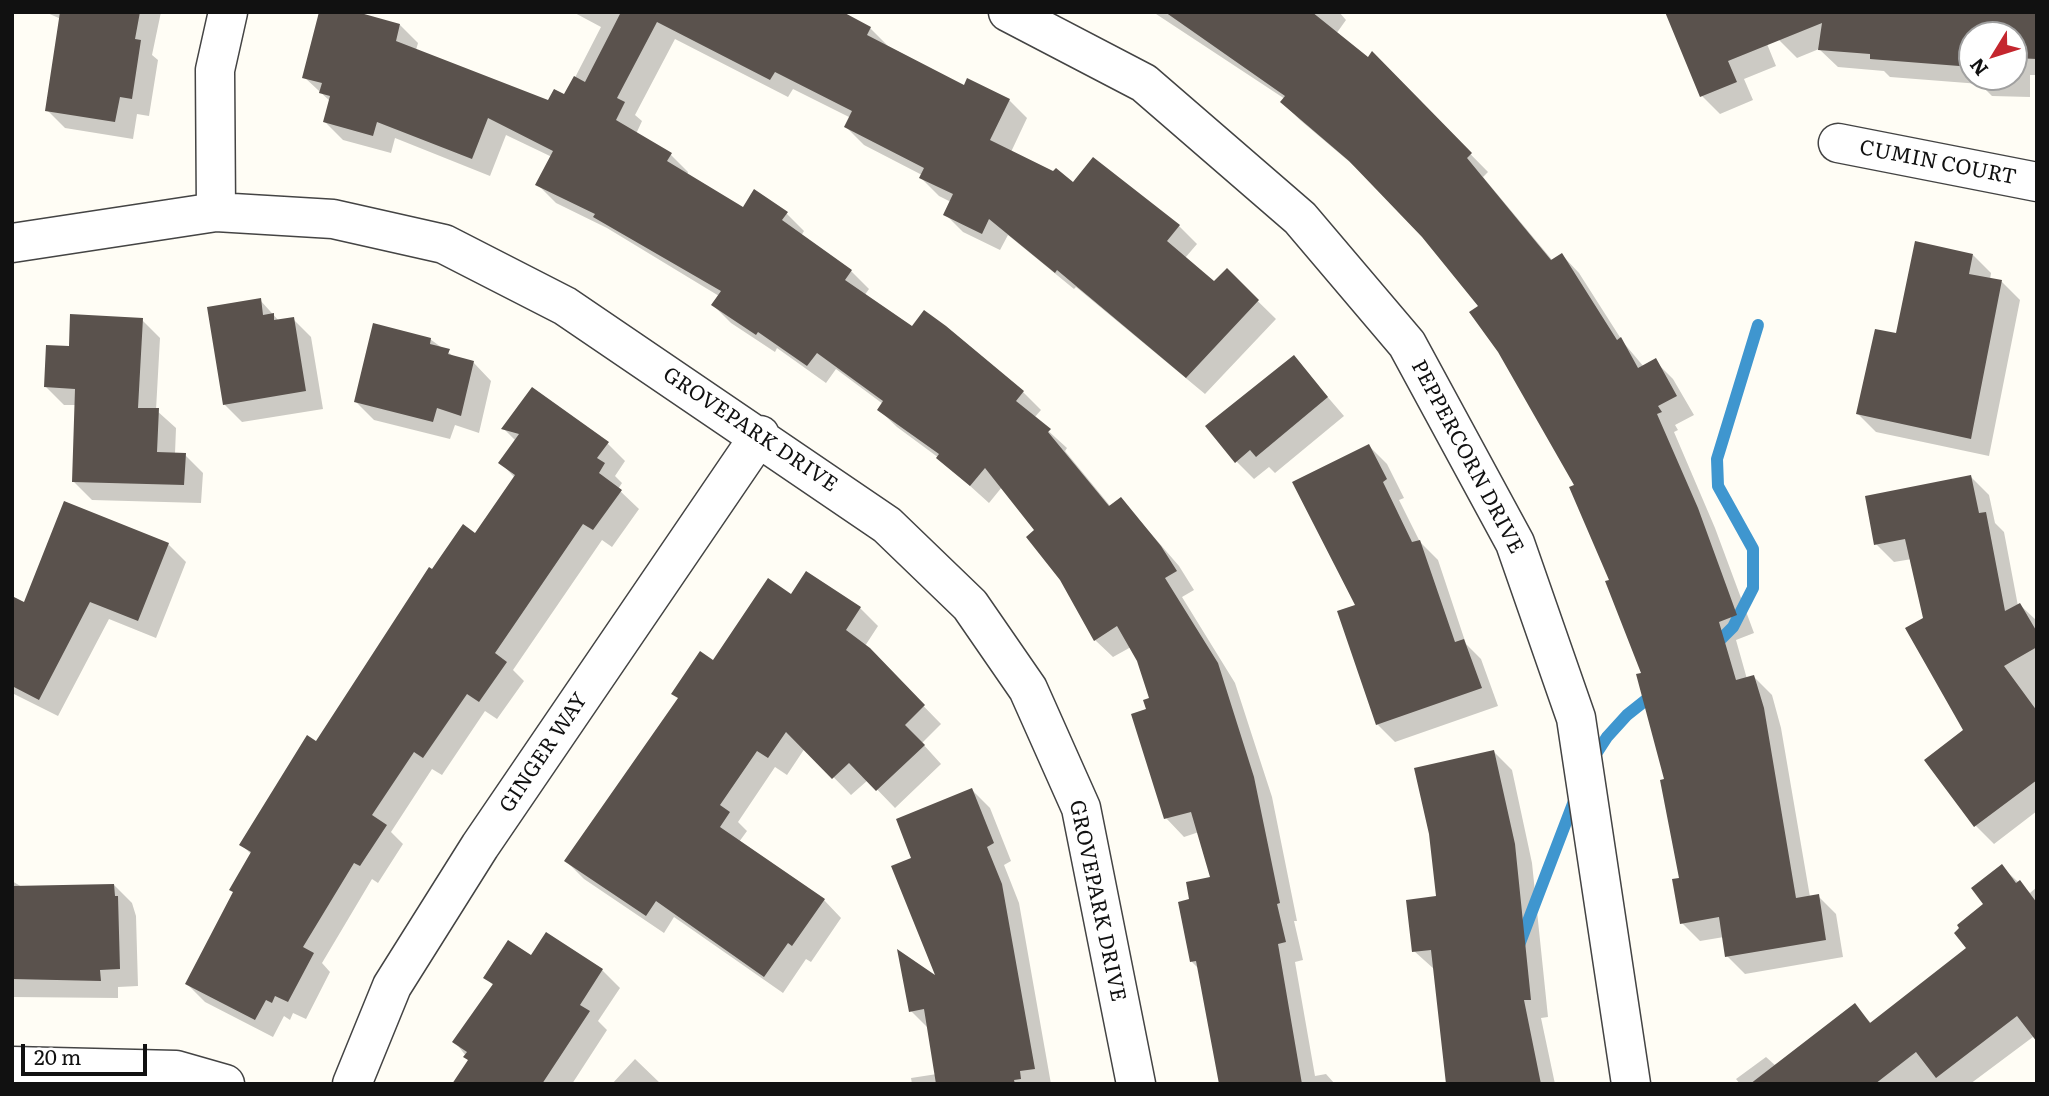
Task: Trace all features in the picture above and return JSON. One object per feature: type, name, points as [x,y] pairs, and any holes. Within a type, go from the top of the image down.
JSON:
[{"type":"street","points":[[216,212],[215,70],[228,12]]},
{"type":"street","name":"PEPPERCORN DRIVE","points":[[1008,12],[1144,83],[1300,218],[1407,344],[1515,543],[1576,718],[1631,1084]]},
{"type":"street","name":"CUMIN COURT","points":[[1838,143],[2037,183]]},
{"type":"street","name":"GROVEPARK DRIVE","points":[[12,243],[216,212],[333,219],[444,244],[565,306],[760,436],[887,525],[971,605],[1028,690],[1081,808],[1136,1084]]},
{"type":"street","name":"GINGER WAY","points":[[352,1084],[391,986],[480,846],[760,436]]},
{"type":"street","points":[[12,1066],[176,1070],[225,1084]]},
{"type":"building","points":[[60,12],[140,12],[135,39],[141,40],[132,99],[120,97],[115,122],[45,111]]},
{"type":"building","points":[[319,12],[357,12],[400,24],[396,41],[548,100],[554,89],[564,94],[574,76],[585,82],[621,12],[843,12],[871,27],[867,35],[964,85],[967,78],[1010,99],[990,140],[1053,171],[1056,168],[1073,182],[1093,157],[1180,225],[1167,241],[1214,281],[1227,268],[1259,300],[1186,378],[1057,270],[1055,273],[989,219],[982,234],[943,215],[953,194],[919,178],[924,168],[844,127],[852,111],[775,72],[770,80],[657,22],[617,98],[625,102],[616,120],[672,153],[667,161],[743,207],[754,189],[788,212],[782,220],[852,270],[845,280],[912,326],[924,310],[946,326],[1024,391],[1016,401],[1051,429],[1048,432],[1109,506],[1121,497],[1161,546],[1177,571],[1165,578],[1218,663],[1254,777],[1280,903],[1277,904],[1286,942],[1278,944],[1302,1084],[1219,1084],[1196,961],[1190,962],[1178,902],[1189,899],[1186,882],[1210,877],[1191,812],[1164,819],[1131,714],[1146,709],[1143,700],[1149,698],[1137,661],[1117,626],[1094,641],[1060,580],[1026,537],[1034,530],[985,468],[970,486],[936,458],[939,454],[877,410],[883,401],[817,353],[807,366],[758,332],[756,335],[711,305],[721,291],[593,217],[595,214],[535,185],[553,151],[488,118],[472,159],[377,122],[373,136],[323,122],[330,96],[319,93],[322,83],[302,78]]},
{"type":"building","points":[[1165,12],[1312,12],[1368,57],[1372,51],[1472,153],[1467,158],[1551,260],[1562,253],[1617,340],[1621,337],[1638,368],[1656,358],[1677,396],[1658,406],[1662,412],[1657,414],[1698,508],[1737,615],[1719,622],[1736,680],[1754,675],[1764,708],[1796,898],[1819,894],[1826,940],[1725,957],[1719,917],[1680,924],[1672,879],[1679,878],[1660,780],[1664,779],[1636,674],[1641,673],[1605,581],[1609,580],[1569,487],[1574,485],[1498,352],[1469,312],[1478,306],[1422,237],[1349,161],[1280,102],[1285,96]]},
{"type":"building","points":[[1665,12],[2037,12],[2037,59],[2028,59],[2028,21],[1958,21],[1958,66],[1870,59],[1870,54],[1818,50],[1822,23],[1728,61],[1737,82],[1700,97]]},
{"type":"building","points":[[1915,241],[1973,254],[1969,274],[2002,280],[1971,439],[1856,414],[1875,329],[1896,333]]},
{"type":"building","points":[[261,298],[263,315],[274,313],[274,320],[294,317],[306,391],[223,405],[207,307]]},
{"type":"building","points":[[70,314],[143,318],[138,408],[159,408],[157,452],[186,453],[184,485],[72,482],[75,389],[44,387],[46,345],[69,346]]},
{"type":"building","points":[[373,323],[431,338],[430,344],[450,349],[448,354],[474,361],[461,416],[437,408],[433,422],[354,402]]},
{"type":"building","points":[[1294,355],[1328,397],[1256,457],[1250,450],[1235,463],[1205,426]]},
{"type":"building","points":[[532,387],[609,442],[597,458],[605,463],[599,473],[622,490],[593,530],[583,524],[495,653],[507,662],[479,702],[467,694],[423,758],[414,752],[372,815],[387,825],[360,866],[354,863],[303,947],[314,953],[288,1002],[275,996],[272,1003],[266,1000],[255,1020],[185,984],[233,892],[229,890],[251,852],[239,845],[307,735],[316,741],[429,567],[432,569],[463,524],[475,533],[515,475],[498,463],[519,434],[501,429]]},
{"type":"building","points":[[1369,444],[1387,479],[1383,482],[1412,542],[1420,540],[1455,642],[1464,639],[1482,688],[1376,725],[1337,611],[1355,605],[1292,482]]},
{"type":"building","points":[[1971,475],[1979,513],[1986,512],[2005,611],[2020,603],[2037,632],[2037,647],[2004,666],[2037,711],[2037,780],[1974,827],[1924,760],[1963,730],[1905,628],[1923,618],[1905,539],[1874,545],[1865,496]]},
{"type":"building","points":[[64,501],[169,543],[138,621],[90,602],[39,700],[12,686],[12,596],[24,602]]},
{"type":"building","points":[[806,571],[861,607],[846,630],[870,648],[925,705],[905,725],[925,745],[876,791],[849,763],[832,779],[786,732],[768,758],[757,751],[720,805],[730,812],[720,827],[825,899],[792,946],[788,943],[764,977],[656,901],[646,916],[564,861],[678,698],[671,694],[700,651],[713,660],[768,578],[791,594]]},
{"type":"building","points":[[1494,750],[1515,844],[1531,1000],[1524,1000],[1541,1084],[1446,1084],[1431,950],[1412,952],[1406,900],[1436,896],[1429,834],[1414,768]]},
{"type":"building","points":[[972,788],[994,843],[987,847],[1002,884],[1035,1069],[1020,1071],[1021,1079],[1014,1080],[1015,1084],[936,1084],[924,1009],[909,1012],[897,949],[935,975],[891,866],[911,858],[896,819]]},
{"type":"building","points":[[2002,864],[2016,883],[2020,880],[2037,903],[2037,1042],[2017,1016],[1936,1078],[1916,1052],[1875,1084],[1750,1084],[1855,1003],[1870,1023],[1966,948],[1954,933],[1959,928],[1957,925],[1983,904],[1971,888]]},
{"type":"building","points":[[114,884],[115,896],[118,896],[120,969],[100,970],[101,981],[12,979],[12,886]]},
{"type":"building","points":[[546,932],[603,969],[580,1005],[590,1011],[542,1084],[452,1084],[468,1060],[463,1057],[467,1052],[452,1042],[493,984],[483,978],[508,940],[531,955]]},
{"type":"waterway","points":[[1711,649],[1733,627],[1753,588],[1753,549],[1718,486],[1717,459],[1758,325]]},
{"type":"waterway","points":[[1592,760],[1607,737],[1627,715],[1656,692]]},
{"type":"waterway","points":[[1519,945],[1576,796]]}]
